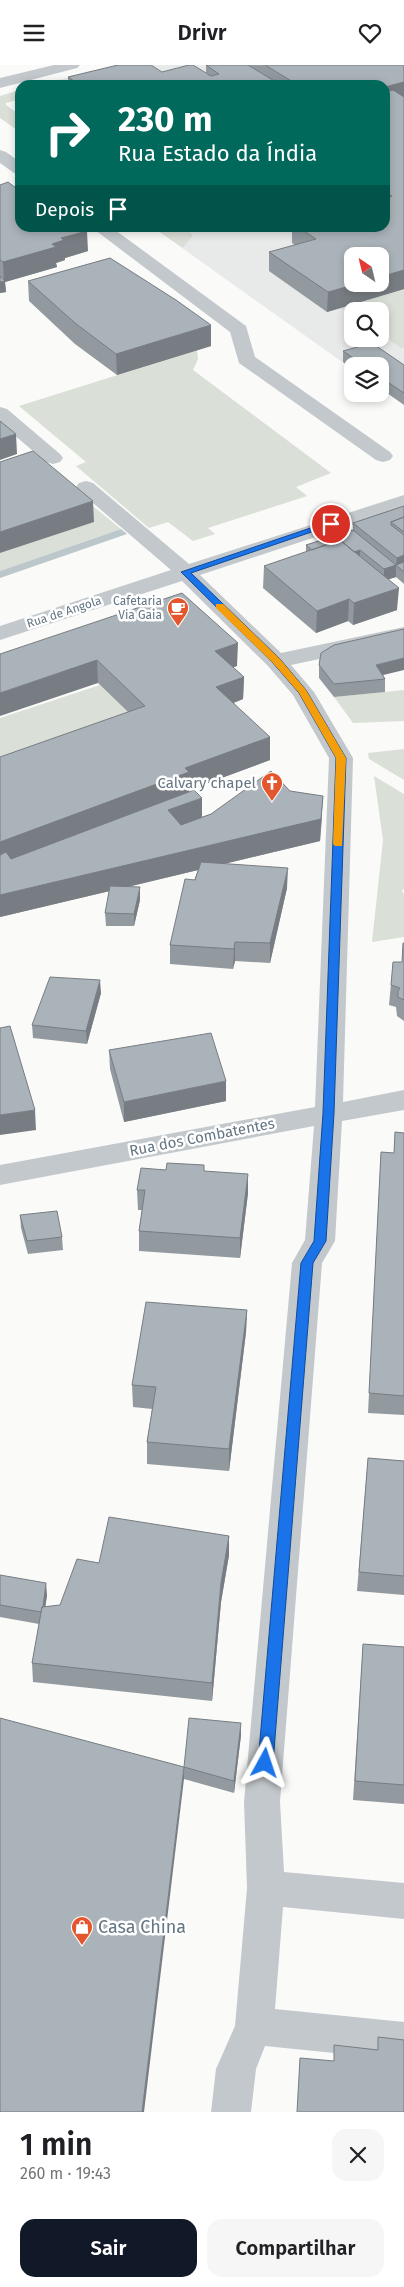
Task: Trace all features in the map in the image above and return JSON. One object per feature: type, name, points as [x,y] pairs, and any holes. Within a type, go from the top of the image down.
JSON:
[{"type":"street","points":[[0,83],[72,65]]},
{"type":"street","points":[[0,155],[15,166]]},
{"type":"street","points":[[106,232],[239,330],[246,359],[384,456]]},
{"type":"street","points":[[0,413],[45,461]]},
{"type":"street","points":[[86,487],[185,572],[276,661],[303,692],[341,758],[329,1113],[320,1241],[307,1263],[263,1792],[266,1888],[254,2026],[236,2069],[231,2112]]},
{"type":"street","name":"Rua de Angola","points":[[0,633],[404,501]]},
{"type":"street","points":[[276,661],[404,633]]},
{"type":"street","name":"Rua dos Combatentes","points":[[0,1175],[404,1099]]},
{"type":"street","points":[[266,1888],[404,1901]]},
{"type":"street","points":[[254,2026],[404,2041]]},
{"type":"shaded area","points":[[115,65],[404,65],[404,405],[389,381],[389,357],[344,357],[344,363],[160,232],[390,232],[390,80],[58,80]]},
{"type":"shaded area","points":[[15,92],[15,100],[6,103],[6,105],[15,111],[15,128],[0,118],[0,96]]},
{"type":"shaded area","points":[[160,232],[189,232],[193,235],[183,248]]},
{"type":"shaded area","points":[[404,289],[404,347],[401,348],[389,340],[389,302],[360,302]]},
{"type":"shaded area","points":[[197,350],[198,359],[193,370],[331,473],[296,487],[307,496],[208,528],[215,534],[193,541],[168,522],[149,528],[76,466],[86,462],[19,406]]},
{"type":"shaded area","points":[[46,468],[121,529],[0,571],[0,553],[93,522]]},
{"type":"shaded area","points":[[121,529],[127,534],[0,578],[0,571]]},
{"type":"shaded area","points":[[100,685],[145,729],[0,781],[0,718]]},
{"type":"shaded area","points":[[404,690],[404,721],[353,723],[334,697]]},
{"type":"shaded area","points":[[404,749],[404,780],[369,759],[368,753]]},
{"type":"shaded area","points":[[374,776],[404,794],[404,889],[402,890],[404,895],[404,937],[372,942],[383,840]]},
{"type":"building","points":[[118,65],[151,65],[162,72],[193,65],[211,76],[219,74],[206,65],[248,65],[273,80],[72,80],[68,77]]},
{"type":"building","points":[[265,65],[404,65],[404,82],[390,86],[390,80],[290,80]]},
{"type":"building","points":[[393,90],[404,97],[404,270],[389,274],[389,247],[344,247],[344,288],[328,292],[269,252],[316,239],[306,232],[390,232],[390,197],[392,196],[390,195],[390,91]]},
{"type":"building","points":[[8,182],[15,187],[15,232],[83,232],[61,238],[64,240],[52,244],[56,247],[3,262],[0,260],[0,185]]},
{"type":"building","points":[[110,258],[211,325],[116,354],[75,323],[28,281]]},
{"type":"building","points":[[358,347],[378,347],[404,365],[404,393],[389,383],[389,357],[352,357],[343,351]]},
{"type":"building","points":[[0,421],[16,434],[0,439]]},
{"type":"building","points":[[33,451],[93,501],[0,532],[0,462]]},
{"type":"building","points":[[404,506],[404,517],[391,522],[391,525],[404,535],[404,555],[397,558],[353,523]]},
{"type":"building","points":[[404,517],[404,532],[391,522]]},
{"type":"building","points":[[353,530],[396,565],[384,569],[360,550],[354,552],[340,540],[312,550],[306,545]]},
{"type":"building","points":[[340,540],[399,588],[354,603],[349,599],[317,611],[264,566]]},
{"type":"building","points":[[404,562],[404,572],[396,565]]},
{"type":"building","points":[[182,593],[238,643],[215,651],[244,677],[216,687],[270,737],[185,768],[189,772],[0,842],[0,757],[145,706],[97,660],[0,693],[0,654]]},
{"type":"building","points":[[404,629],[404,658],[376,665],[385,679],[334,684],[319,665],[321,653],[334,645]]},
{"type":"building","points":[[271,771],[290,791],[323,796],[321,819],[0,895],[0,855],[6,852],[11,859],[194,790],[202,798],[168,810],[181,825],[211,814]]},
{"type":"building","points":[[201,862],[288,868],[270,943],[235,942],[234,949],[170,945],[185,879],[195,880]]},
{"type":"building","points":[[110,886],[140,887],[134,914],[105,913]]},
{"type":"building","points":[[403,943],[404,1000],[398,997],[400,988],[391,985],[393,962],[402,962]]},
{"type":"building","points":[[50,977],[100,980],[86,1031],[32,1025]]},
{"type":"building","points":[[10,1026],[35,1110],[0,1115],[0,1028]]},
{"type":"building","points":[[211,1033],[226,1081],[124,1102],[109,1050]]},
{"type":"building","points":[[395,1132],[404,1133],[404,1396],[369,1393],[381,1152],[394,1153]]},
{"type":"building","points":[[167,1163],[204,1165],[204,1171],[248,1174],[240,1238],[139,1231],[145,1190],[137,1190],[141,1168],[166,1170]]},
{"type":"building","points":[[57,1211],[62,1237],[27,1241],[20,1215]]},
{"type":"building","points":[[146,1302],[247,1310],[229,1449],[147,1442],[156,1387],[132,1385]]},
{"type":"building","points":[[368,1458],[404,1461],[404,1576],[359,1572]]},
{"type":"building","points":[[109,1517],[229,1536],[221,1583],[212,1683],[32,1663],[42,1607],[60,1605],[77,1559],[99,1563]]},
{"type":"building","points":[[0,1575],[46,1583],[41,1612],[0,1605]]},
{"type":"building","points":[[363,1644],[404,1647],[404,1785],[355,1781]]},
{"type":"building","name":"Casa China","points":[[0,1718],[184,1767],[142,2112],[0,2112]]},
{"type":"building","points":[[189,1718],[241,1723],[234,1781],[184,1767]]},
{"type":"building","points":[[378,2037],[404,2040],[404,2112],[297,2112],[300,2058],[334,2061],[334,2045],[378,2050]]},
{"type":"slow traffic","points":[[219,606],[276,661],[303,692],[341,758],[338,844]]},
{"type":"place","name":"Cafetaria Via Gaia","points":[[178,627]]},
{"type":"place","name":"Calvary chapel","points":[[272,802]]},
{"type":"place","name":"Casa China","points":[[82,1946]]},
{"type":"route","points":[[265,1763],[307,1263],[320,1241],[329,1113],[341,758],[303,692],[276,661],[185,572],[331,524]]}]
